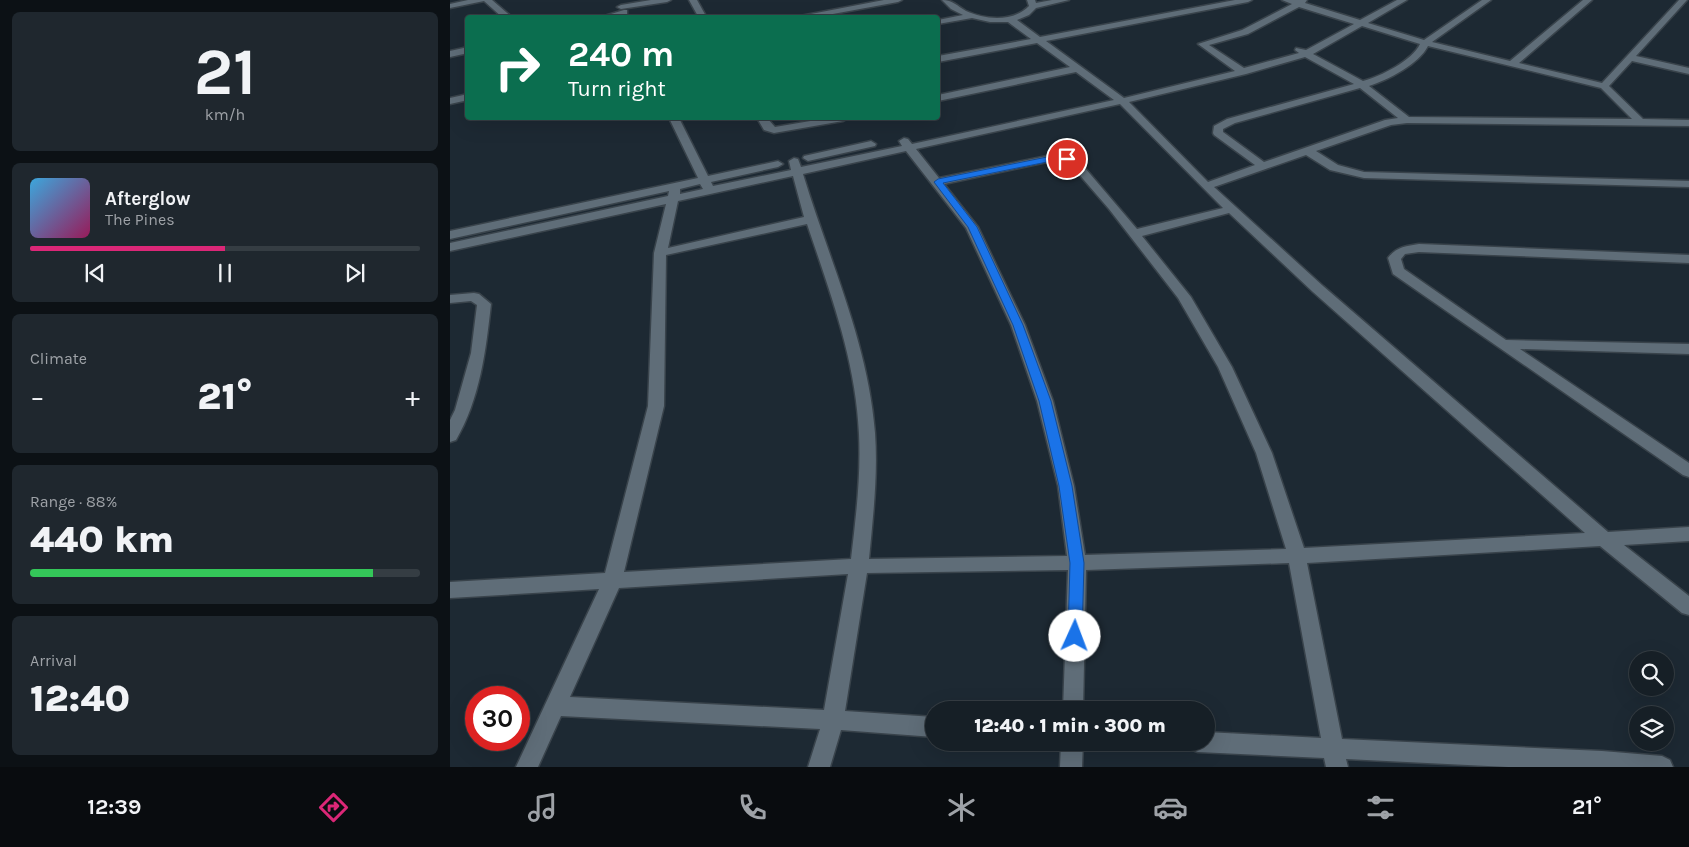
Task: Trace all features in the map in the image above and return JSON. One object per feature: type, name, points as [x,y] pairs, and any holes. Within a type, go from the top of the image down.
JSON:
[{"type":"street","points":[[450,6],[480,0]]},
{"type":"street","points":[[487,0],[505,15]]},
{"type":"street","points":[[609,15],[623,9],[667,0]]},
{"type":"street","points":[[693,0],[701,15]]},
{"type":"street","points":[[811,15],[898,0]]},
{"type":"street","points":[[946,0],[950,5],[971,16]]},
{"type":"street","points":[[940,22],[971,16],[1010,19],[1029,12],[1032,3],[1064,0]]},
{"type":"street","points":[[940,59],[1248,0]]},
{"type":"street","points":[[1286,0],[1302,2],[1349,20],[1425,43],[1604,86],[1640,122]]},
{"type":"street","points":[[1117,98],[1295,48],[1384,0]]},
{"type":"street","points":[[450,236],[505,229],[905,142],[1243,72],[1306,54],[1403,0]]},
{"type":"street","points":[[1263,166],[1218,133],[1218,128],[1231,121],[1382,79],[1420,53],[1425,43],[1487,0]]},
{"type":"street","points":[[1512,64],[1588,0]]},
{"type":"street","points":[[1604,86],[1682,0]]},
{"type":"street","points":[[1243,72],[1202,44],[1245,32],[1302,2]]},
{"type":"street","points":[[1010,19],[1117,98],[1206,186],[1318,289],[1603,538],[1689,608]]},
{"type":"street","points":[[1295,48],[1361,84],[1407,120]]},
{"type":"street","points":[[450,54],[465,51]]},
{"type":"street","points":[[1630,58],[1689,71]]},
{"type":"street","points":[[940,98],[1076,69]]},
{"type":"street","points":[[450,101],[465,98]]},
{"type":"street","points":[[675,120],[706,185]]},
{"type":"street","points":[[763,120],[768,128],[774,130],[832,120]]},
{"type":"street","points":[[1206,186],[1383,123],[1407,120],[1689,123]]},
{"type":"street","points":[[905,142],[972,227],[1018,325],[1045,401],[1066,486],[1077,563],[1073,701]]},
{"type":"street","points":[[1307,150],[1327,166],[1341,172],[1364,175],[1689,184]]},
{"type":"street","points":[[938,182],[1047,159],[1067,159],[1075,163],[1184,298],[1225,367],[1264,453],[1297,556],[1336,757]]},
{"type":"street","points":[[796,166],[811,220],[844,311],[858,368],[867,433],[867,492],[859,566],[833,720],[819,767]]},
{"type":"street","points":[[527,767],[612,582],[656,406],[660,253],[675,192]]},
{"type":"street","points":[[1134,234],[1231,209]]},
{"type":"street","points":[[660,253],[811,220]]},
{"type":"street","points":[[450,247],[505,229]]},
{"type":"street","points":[[1689,259],[1419,248],[1401,251],[1394,258],[1398,271],[1689,471]]},
{"type":"street","points":[[450,298],[474,297],[484,304],[478,353],[464,410],[450,436]]},
{"type":"street","points":[[1502,344],[1689,349]]},
{"type":"street","points":[[450,590],[612,582],[859,566],[1077,563],[1297,556],[1689,534]]},
{"type":"street","points":[[556,706],[925,726]]},
{"type":"street","points":[[1215,744],[1336,757],[1662,767]]},
{"type":"street","points":[[1071,767],[1072,751]]},
{"type":"route","points":[[1067,159],[1047,159],[938,182],[972,227],[1018,325],[1045,401],[1066,486],[1077,563],[1075,636]]}]
